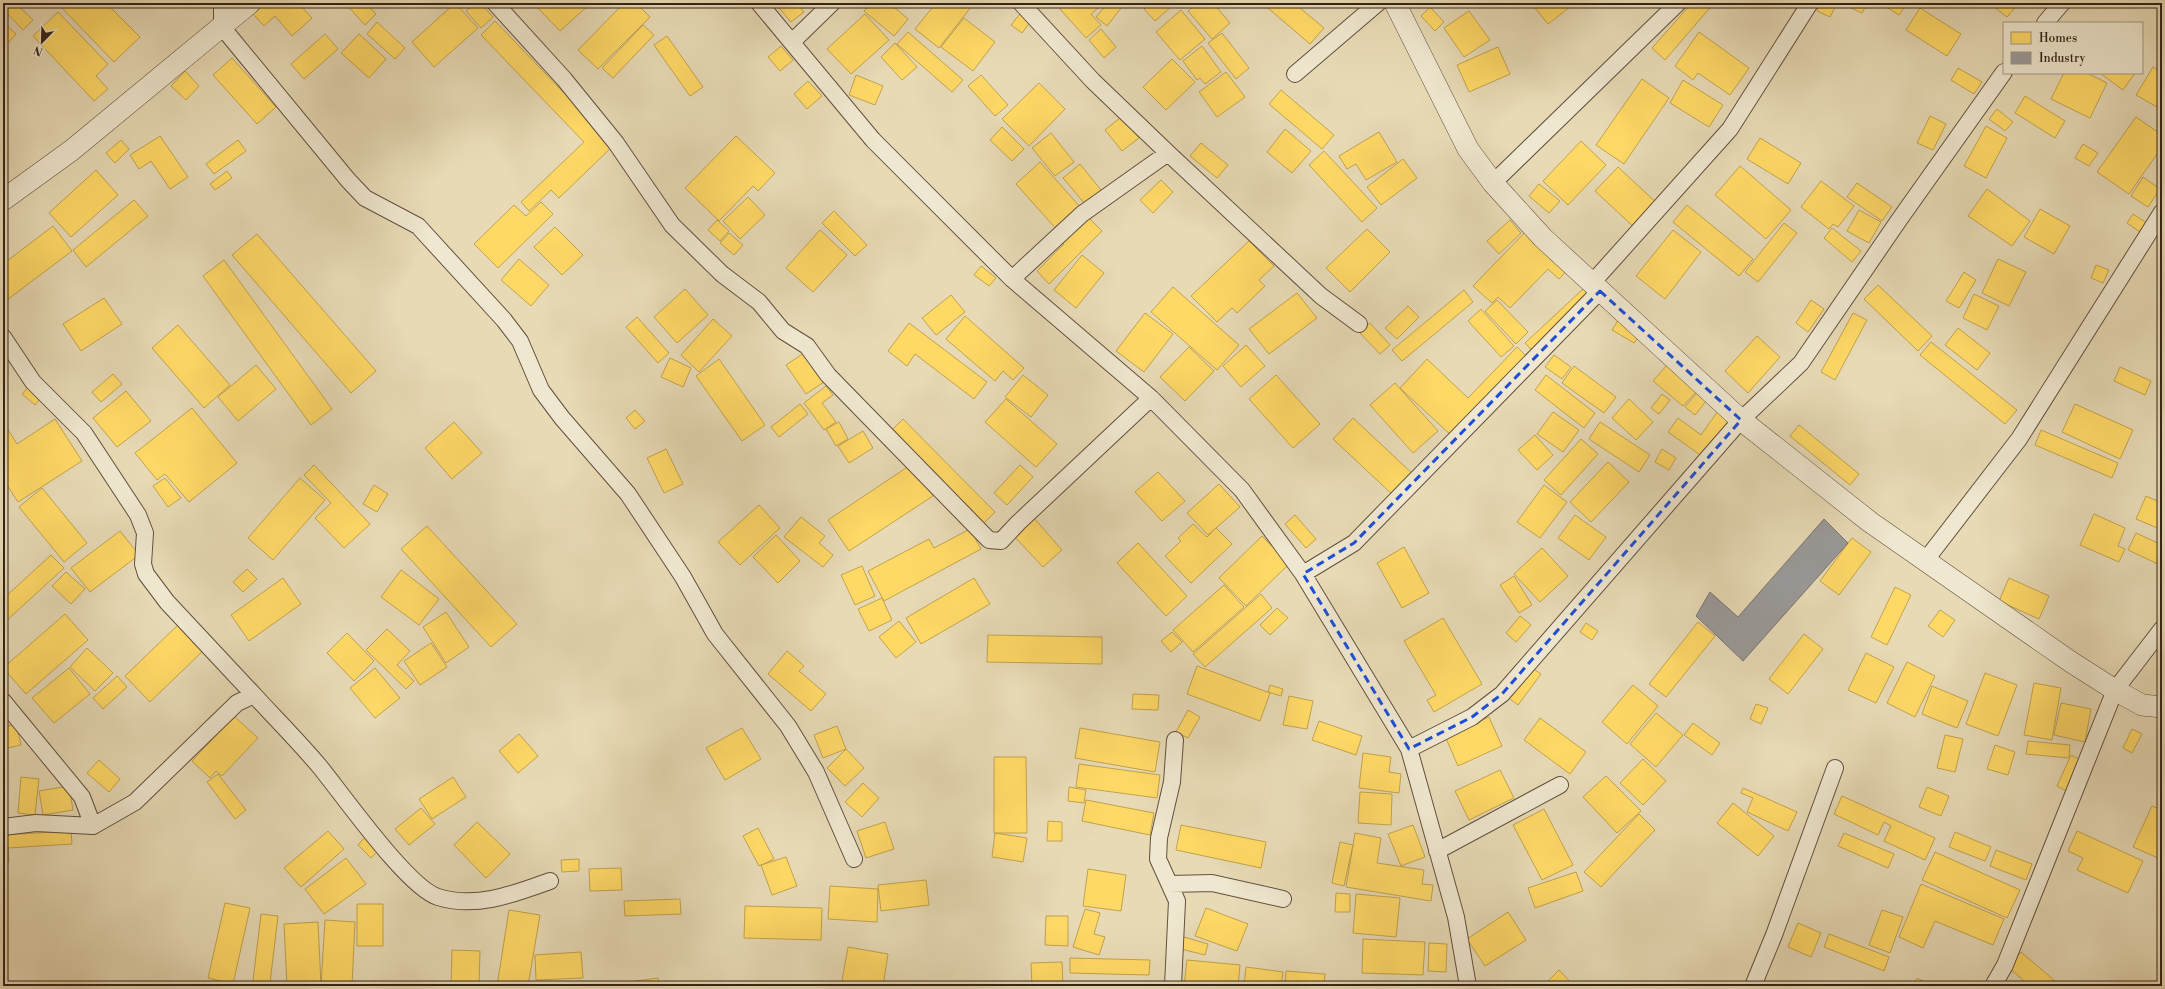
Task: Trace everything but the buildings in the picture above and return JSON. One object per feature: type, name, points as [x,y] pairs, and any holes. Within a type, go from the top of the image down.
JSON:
[{"type":"street","points":[[222,3],[222,28],[365,198],[418,226],[504,320],[520,341],[541,390],[562,418],[628,494],[683,577],[715,634],[788,726],[816,772],[854,859]]},
{"type":"street","points":[[3,200],[72,150],[222,28],[250,3]]},
{"type":"street","points":[[495,3],[564,79],[616,143],[672,225],[722,274],[759,302],[783,332],[807,346],[828,374],[989,540],[1001,541],[1018,523],[1151,398]]},
{"type":"street","points":[[759,3],[793,41],[873,140],[1012,278],[1151,398],[1242,490],[1303,574],[1409,749],[1456,917],[1468,986]]},
{"type":"street","points":[[793,41],[832,3]]},
{"type":"street","points":[[1021,3],[1093,81],[1168,153],[1321,296],[1359,324]]},
{"type":"street","points":[[1295,74],[1378,3]]},
{"type":"street","points":[[1395,3],[1468,149],[1493,183],[1543,238],[1596,287],[1741,420],[1870,522],[2115,690],[2142,705],[2162,707]]},
{"type":"street","points":[[1493,183],[1678,3]]},
{"type":"street","points":[[1303,574],[1354,543],[1596,287],[1730,129],[1810,3]]},
{"type":"street","points":[[2046,22],[2062,3]]},
{"type":"street","points":[[1409,749],[1472,717],[1502,694],[1741,420],[1801,363],[1899,220],[2003,73]]},
{"type":"street","points":[[1012,278],[1082,214],[1168,153]]},
{"type":"street","points":[[1925,561],[2019,439],[2162,212]]},
{"type":"street","points":[[3,337],[33,382],[84,433],[138,516],[145,533],[143,564],[146,574],[167,602],[319,766],[380,842],[422,887],[437,897],[468,901],[504,898],[550,881]]},
{"type":"street","points":[[1994,986],[2005,965],[2115,690],[2162,629]]},
{"type":"street","points":[[3,827],[36,823],[93,826],[136,802],[237,703],[254,696]]},
{"type":"street","points":[[3,701],[82,796],[93,826]]},
{"type":"street","points":[[1173,986],[1177,901],[1158,859],[1159,838],[1172,782],[1175,740]]},
{"type":"street","points":[[1753,986],[1774,935],[1835,768]]},
{"type":"street","points":[[1437,851],[1560,785]]},
{"type":"street","points":[[1170,884],[1212,882],[1283,899]]},
{"type":"highlighted area","points":[[1600,291],[1741,420],[1502,694],[1472,717],[1409,749],[1303,574],[1354,543]]}]
